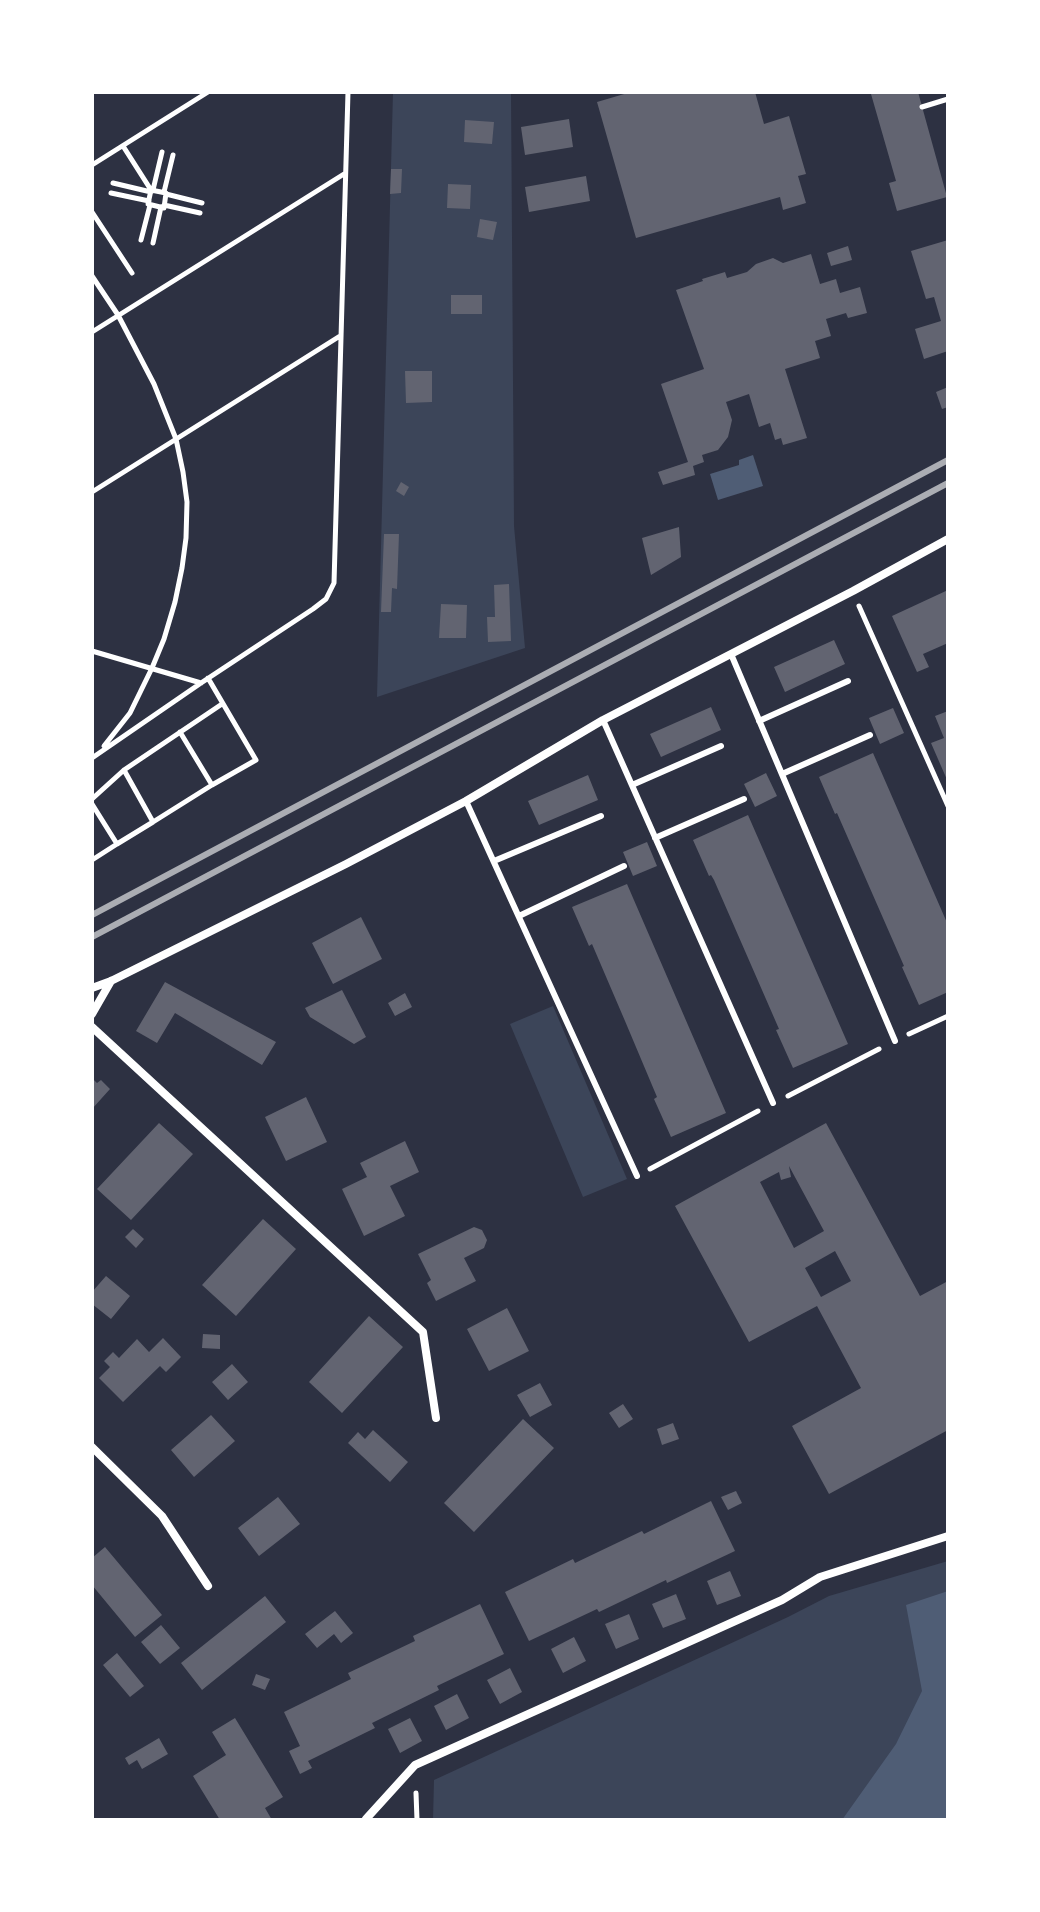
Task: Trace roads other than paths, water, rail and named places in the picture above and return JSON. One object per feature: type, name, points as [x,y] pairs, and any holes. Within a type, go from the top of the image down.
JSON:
[{"type":"street","points":[[92,988],[346,864],[466,801],[603,720],[948,539]]},
{"type":"street","points":[[92,1014],[111,981]]},
{"type":"street","points":[[92,1027],[423,1332],[436,1418]]},
{"type":"street","points":[[92,1447],[162,1516],[208,1586]]},
{"type":"street","points":[[366,1819],[415,1765],[782,1600],[820,1577],[948,1536]]},
{"type":"lane","points":[[731,654],[895,1041]]},
{"type":"lane","points":[[759,721],[848,681]]},
{"type":"lane","points":[[603,720],[773,1103]]},
{"type":"lane","points":[[782,774],[870,735]]},
{"type":"lane","points":[[632,785],[721,746]]},
{"type":"lane","points":[[655,838],[744,799]]},
{"type":"lane","points":[[466,801],[637,1176]]},
{"type":"lane","points":[[494,861],[601,816]]},
{"type":"lane","points":[[519,916],[624,866]]},
{"type":"railway","points":[[92,915],[948,460]]},
{"type":"railway","points":[[92,937],[948,483]]}]
